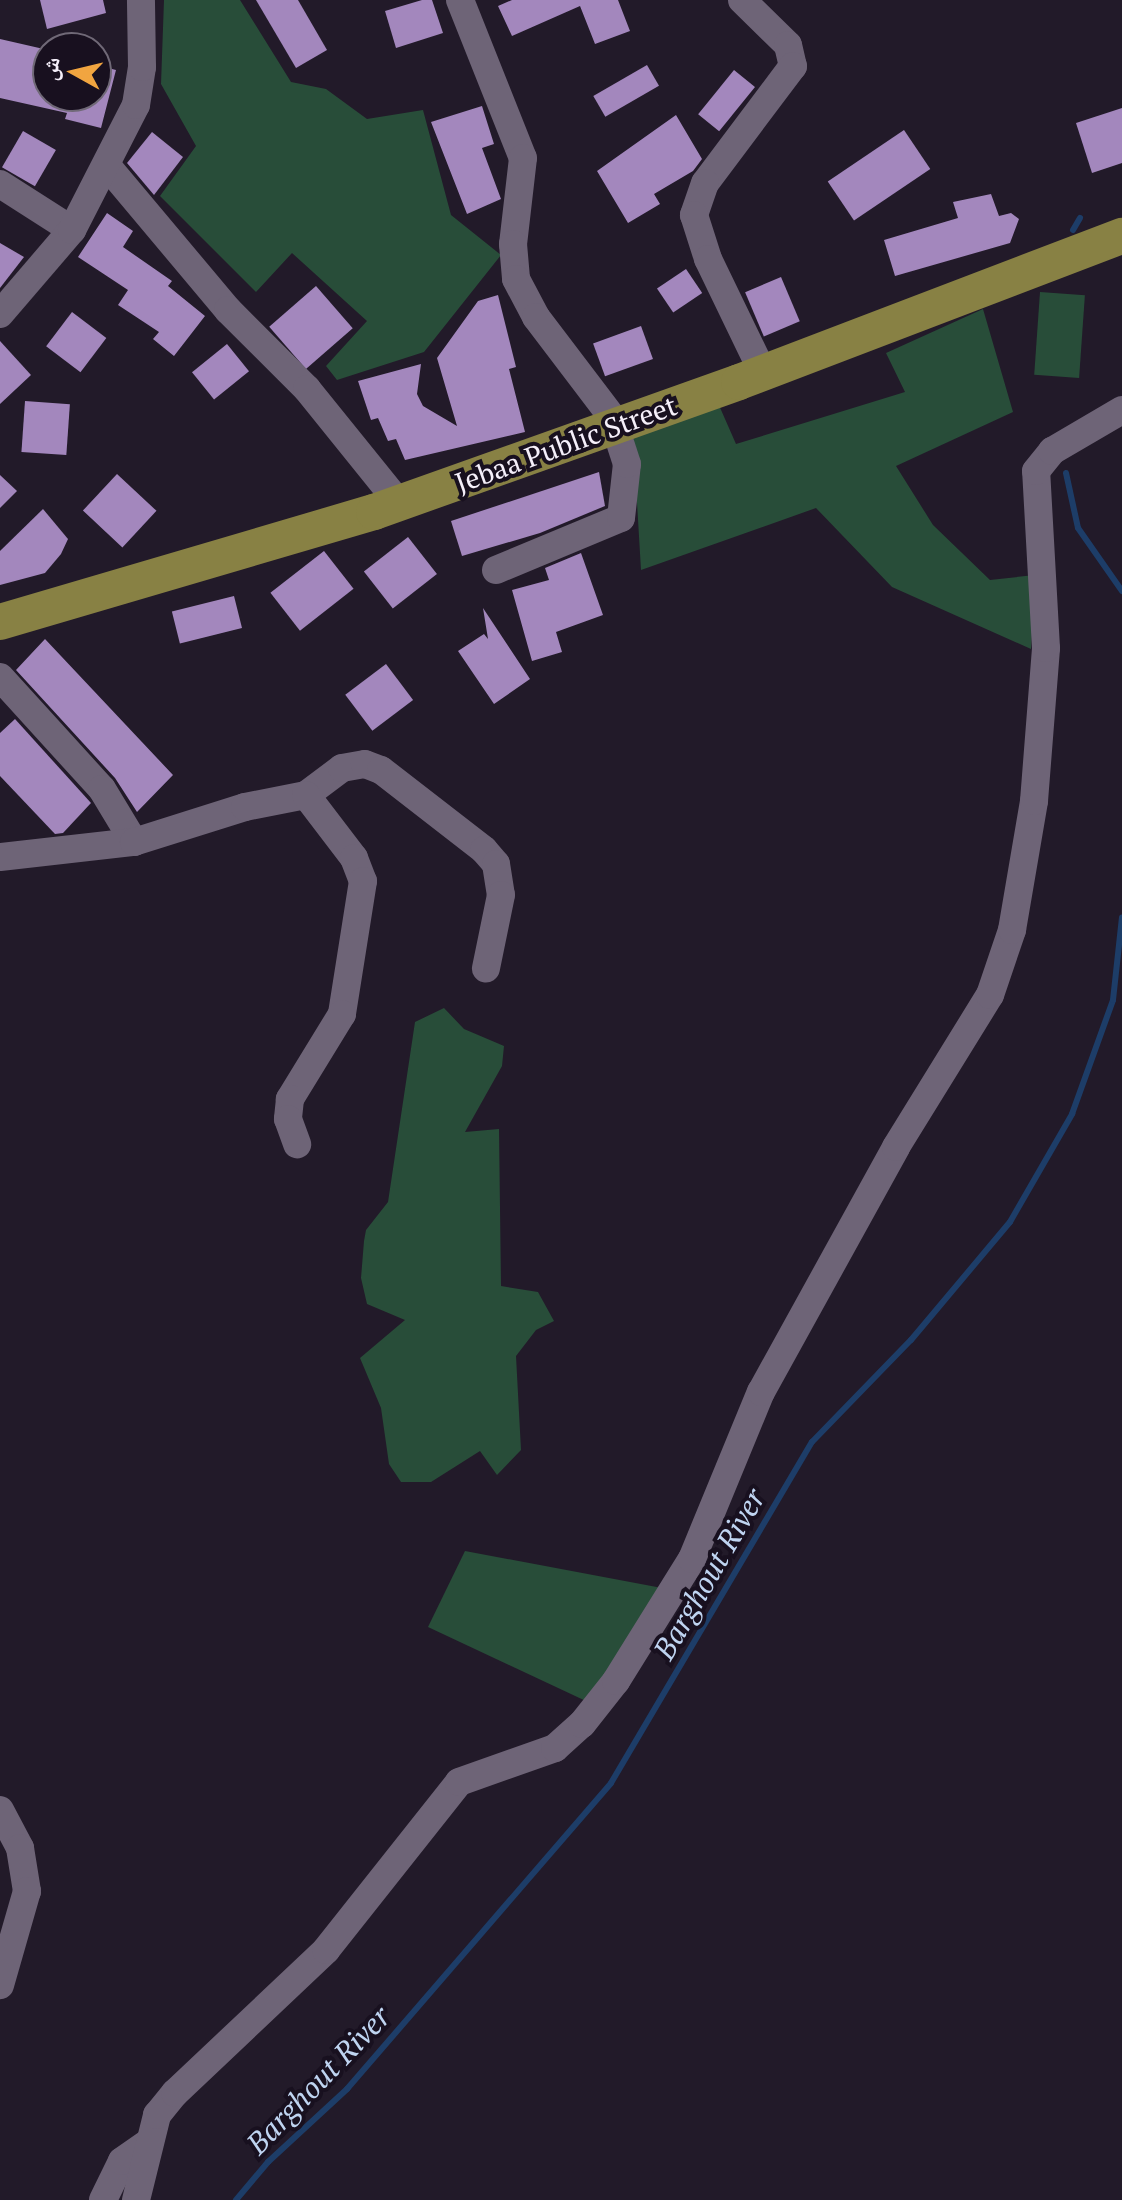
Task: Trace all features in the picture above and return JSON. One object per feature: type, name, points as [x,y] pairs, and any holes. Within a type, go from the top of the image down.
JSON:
[{"type":"main road","name":"Jebaa Public Street","points":[[0,622],[399,503],[763,373],[1122,236]]},
{"type":"street","points":[[1,313],[72,230],[108,167],[136,105],[142,67],[141,0]]},
{"type":"street","points":[[460,0],[523,158],[513,244],[516,279],[536,317],[617,426],[627,464],[621,518],[496,570]]},
{"type":"street","points":[[742,0],[788,45],[793,66],[705,183],[694,215],[708,259],[763,373]]},
{"type":"street","points":[[108,167],[228,310],[307,389],[399,503]]},
{"type":"street","points":[[0,184],[72,230]]},
{"type":"street","points":[[136,2200],[157,2115],[175,2093],[326,1950],[459,1782],[555,1748],[582,1724],[634,1655],[692,1559],[761,1392],[896,1147],[990,995],[1012,930],[1035,793],[1046,610],[1036,471],[1052,451],[1122,410]]},
{"type":"street","points":[[0,677],[102,789],[134,842]]},
{"type":"street","points":[[0,857],[134,842],[245,807],[306,795],[342,768],[365,764],[381,770],[484,850],[496,864],[501,895],[486,968]]},
{"type":"street","points":[[297,1144],[288,1119],[290,1099],[342,1014],[363,881],[354,858],[306,795]]},
{"type":"street","points":[[0,1810],[20,1848],[27,1891],[0,1985]]},
{"type":"street","points":[[103,2200],[122,2161],[148,2143]]},
{"type":"green space","points":[[164,0],[240,0],[291,82],[326,89],[367,119],[423,110],[451,215],[501,255],[424,352],[337,380],[326,366],[367,321],[292,253],[256,292],[160,196],[196,146],[161,84]]},
{"type":"green space","points":[[1040,292],[1085,295],[1079,378],[1034,375]]},
{"type":"green space","points":[[983,309],[1013,412],[896,466],[933,525],[990,580],[1035,575],[1031,649],[892,587],[816,508],[641,570],[633,435],[718,403],[736,444],[905,392],[886,353]]},
{"type":"green space","points":[[444,1008],[464,1029],[504,1046],[502,1066],[465,1132],[499,1129],[501,1286],[538,1292],[554,1321],[536,1330],[516,1356],[521,1450],[497,1475],[480,1451],[431,1482],[401,1482],[389,1464],[381,1408],[360,1358],[405,1320],[367,1304],[361,1278],[364,1241],[366,1230],[388,1202],[415,1022]]},
{"type":"green space","points":[[465,1551],[662,1588],[588,1702],[428,1627]]},
{"type":"building","points":[[40,0],[103,0],[106,13],[47,29]]},
{"type":"building","points":[[256,0],[298,0],[327,50],[296,68]]},
{"type":"building","points":[[432,0],[443,33],[396,48],[385,11]]},
{"type":"building","points":[[512,0],[618,0],[630,31],[595,44],[580,6],[512,36],[498,6]]},
{"type":"building","points":[[0,39],[32,46],[32,105],[0,98]]},
{"type":"building","points":[[647,65],[659,86],[605,117],[593,96]]},
{"type":"building","points":[[734,70],[755,87],[719,131],[698,114]]},
{"type":"building","points":[[482,106],[494,144],[482,148],[501,199],[467,214],[431,122]]},
{"type":"building","points":[[1122,108],[1122,163],[1092,173],[1076,123]]},
{"type":"building","points":[[63,112],[105,112],[101,128],[65,119],[67,113]]},
{"type":"building","points":[[676,115],[702,159],[693,171],[654,194],[660,204],[628,223],[597,171]]},
{"type":"building","points":[[904,130],[930,169],[854,220],[828,181]]},
{"type":"building","points":[[23,131],[56,150],[35,186],[2,167]]},
{"type":"building","points":[[152,132],[183,157],[154,195],[127,163]]},
{"type":"building","points":[[991,194],[999,216],[1011,213],[1019,219],[1010,243],[895,276],[884,240],[958,218],[953,202]]},
{"type":"building","points":[[107,213],[133,231],[123,247],[172,281],[168,286],[205,316],[174,356],[153,339],[159,332],[118,305],[128,290],[78,257]]},
{"type":"building","points":[[0,243],[24,257],[0,288]]},
{"type":"building","points":[[686,269],[702,293],[673,313],[657,289]]},
{"type":"building","points":[[781,277],[800,321],[764,336],[745,292]]},
{"type":"building","points":[[316,286],[353,328],[306,369],[269,327]]},
{"type":"building","points":[[498,295],[516,367],[509,369],[525,432],[405,460],[396,439],[388,441],[378,418],[371,420],[358,381],[421,364],[417,394],[423,406],[457,426],[437,358],[478,301]]},
{"type":"building","points":[[72,312],[106,338],[80,372],[46,346]]},
{"type":"building","points":[[641,326],[653,359],[605,376],[593,343]]},
{"type":"building","points":[[0,341],[31,375],[0,404]]},
{"type":"building","points":[[227,344],[249,371],[214,400],[192,372]]},
{"type":"building","points":[[25,401],[70,404],[66,455],[21,452]]},
{"type":"building","points":[[599,472],[605,506],[540,533],[462,556],[451,521]]},
{"type":"building","points":[[117,474],[156,511],[122,547],[83,511]]},
{"type":"building","points":[[0,475],[17,491],[0,508]]},
{"type":"building","points":[[43,509],[68,539],[61,554],[45,573],[0,585],[0,551]]},
{"type":"building","points":[[408,537],[437,574],[393,609],[364,571]]},
{"type":"building","points":[[324,551],[354,589],[300,631],[270,593]]},
{"type":"building","points":[[581,553],[603,615],[556,632],[562,652],[532,661],[512,590],[549,580],[545,568]]},
{"type":"building","points":[[234,596],[242,628],[180,644],[172,611]]},
{"type":"building","points":[[483,608],[530,679],[494,704],[458,651],[484,634],[488,639]]},
{"type":"building","points":[[45,639],[173,775],[137,812],[115,778],[16,670]]},
{"type":"building","points":[[386,664],[413,700],[372,731],[345,695]]},
{"type":"building","points":[[15,719],[91,803],[63,833],[55,834],[0,776],[0,733]]},
{"type":"waterway","name":"Barghout River","points":[[1073,230],[1080,218]]},
{"type":"waterway","name":"Barghout River","points":[[1066,473],[1078,528],[1122,591]]},
{"type":"waterway","name":"Barghout River","points":[[236,2200],[268,2162],[347,2089],[611,1783],[812,1442],[911,1340],[1010,1222],[1072,1114],[1113,1000],[1122,917]]}]
